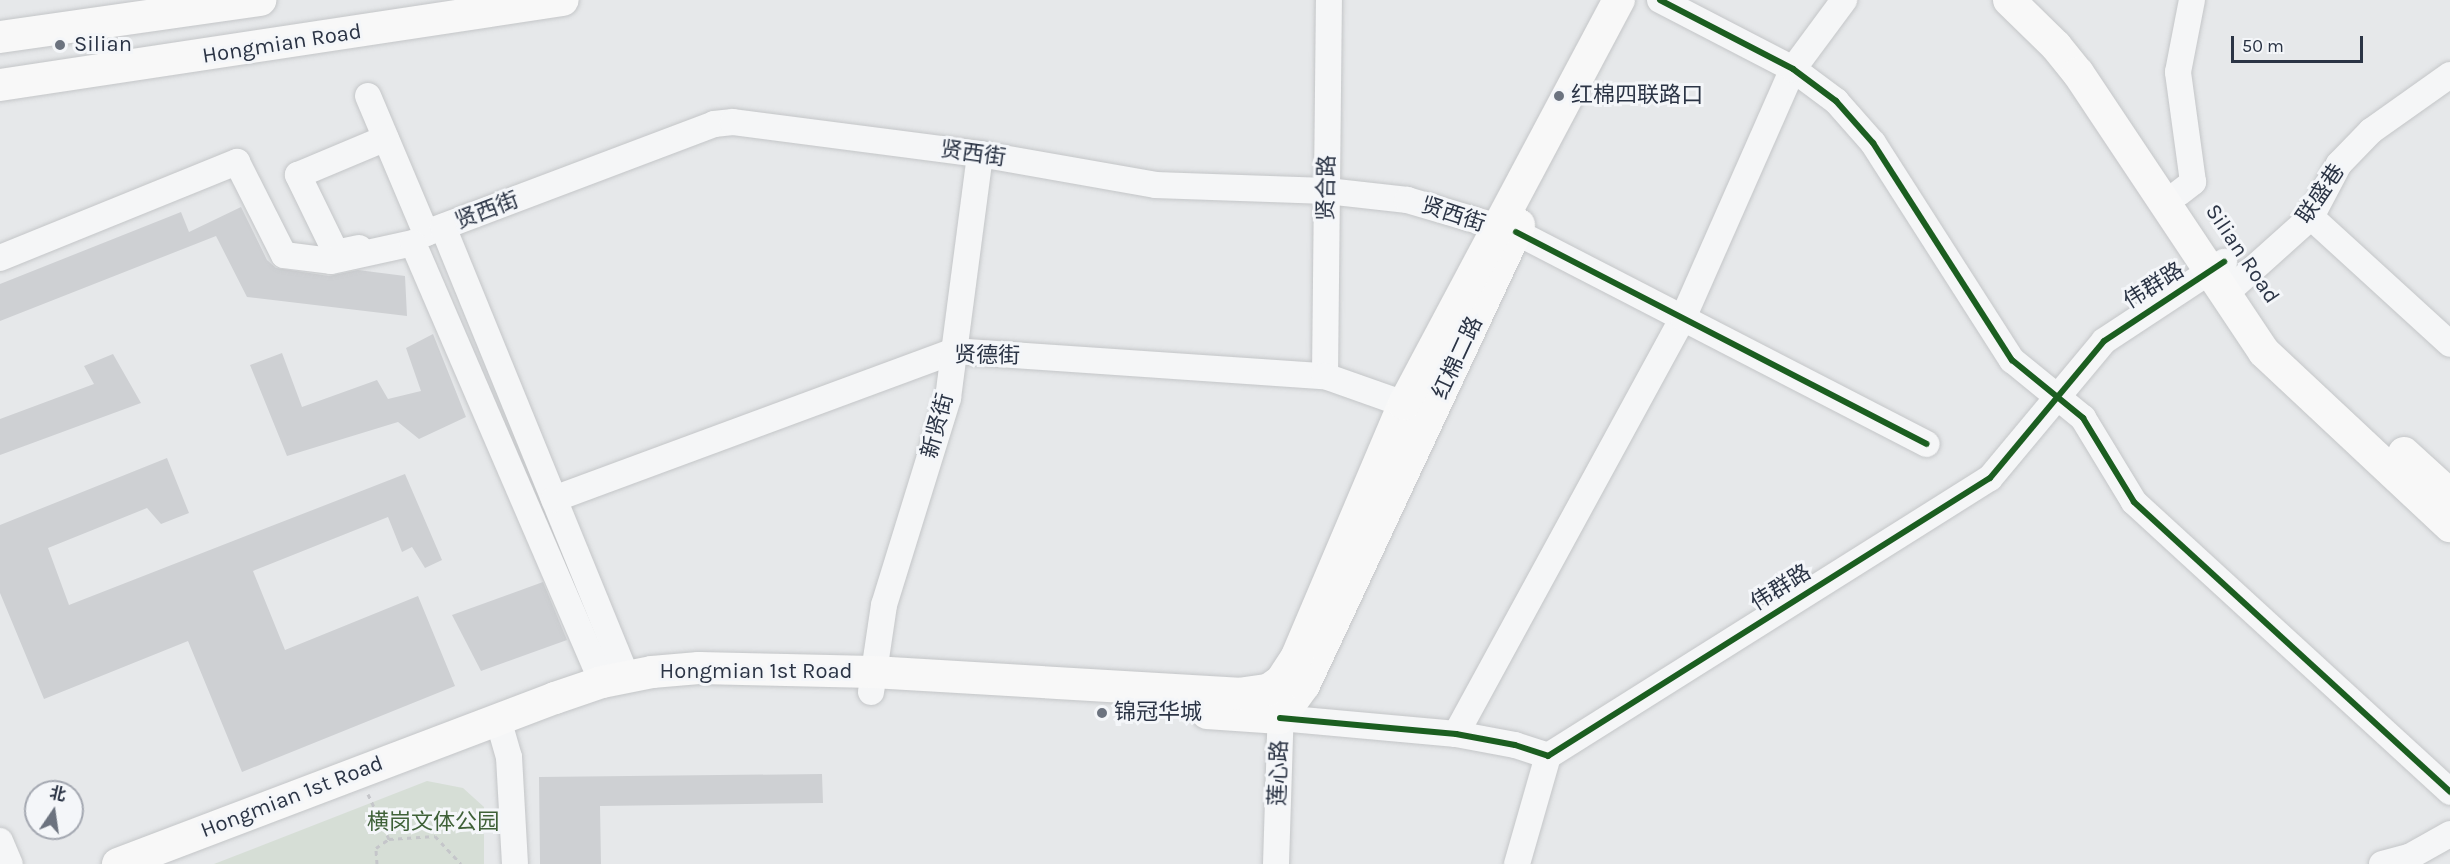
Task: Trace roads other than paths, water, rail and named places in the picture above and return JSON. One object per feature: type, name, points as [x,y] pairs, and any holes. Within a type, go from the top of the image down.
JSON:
[{"type":"main road","name":"Hongmian Road","points":[[0,85],[563,0]]},
{"type":"main road","name":"红棉二路","points":[[1280,718],[1322,652],[1506,230],[1619,0]]},
{"type":"main road","name":"红棉二路","points":[[1281,681],[1303,643],[1404,404],[1506,230],[1549,164],[1641,0]]},
{"type":"main road","name":"Silian Road","points":[[2009,0],[2056,46],[2078,73],[2223,278],[2289,346],[2450,495]]},
{"type":"main road","name":"Silian Road","points":[[2043,0],[2088,53],[2179,192],[2264,352],[2450,526]]},
{"type":"main road","points":[[0,37],[244,1]]},
{"type":"main road","name":"Hongmian 1st Road","points":[[172,864],[366,790],[614,679],[699,668],[1280,718]]},
{"type":"main road","name":"Hongmian 1st Road","points":[[118,864],[501,728],[649,691],[872,682],[1238,694],[1268,690],[1281,681]]},
{"type":"street","name":"贤合路","points":[[1325,376],[1329,0]]},
{"type":"street","points":[[1660,0],[1793,69],[1836,101],[1873,143],[2012,360],[2060,395],[2084,418],[2142,510],[2450,792]]},
{"type":"street","points":[[1456,734],[1683,318],[1793,69],[1844,0]]},
{"type":"street","points":[[2179,192],[2193,182],[2178,72],[2192,0]]},
{"type":"street","name":"联盛巷","points":[[2223,278],[2311,217],[2339,164],[2371,131],[2450,75]]},
{"type":"street","points":[[368,96],[386,138],[435,230],[554,499],[614,679]]},
{"type":"street","name":"贤西街","points":[[386,138],[298,175],[336,253],[435,230],[714,124],[733,122],[980,154],[1155,184],[1327,191],[1407,200],[1506,230],[1927,444]]},
{"type":"street","name":"新贤街","points":[[872,682],[884,605],[948,398],[980,154]]},
{"type":"street","points":[[0,258],[237,162],[284,255],[331,261],[413,243],[614,679]]},
{"type":"street","points":[[2311,217],[2450,344]]},
{"type":"street","name":"伟群路","points":[[1548,756],[1990,478],[2104,341],[2223,278]]},
{"type":"street","name":"贤德街","points":[[554,499],[954,351],[1325,376],[1404,404]]},
{"type":"street","name":"莲心路","points":[[1276,864],[1281,681]]},
{"type":"street","points":[[1280,718],[1456,734],[1515,745],[1548,756],[1517,864]]},
{"type":"street","points":[[501,728],[513,795],[515,864]]},
{"type":"street","points":[[2382,864],[2409,857],[2450,834]]},
{"type":"street","points":[[0,841],[10,864]]},
{"type":"place","name":"Silian","points":[[60,45]]},
{"type":"place","name":"红棉四联路口","points":[[1559,96]]},
{"type":"place","name":"锦冠华城","points":[[1102,713]]},
{"type":"park label","name":"横岗文体公园","points":[[433,823]]}]
